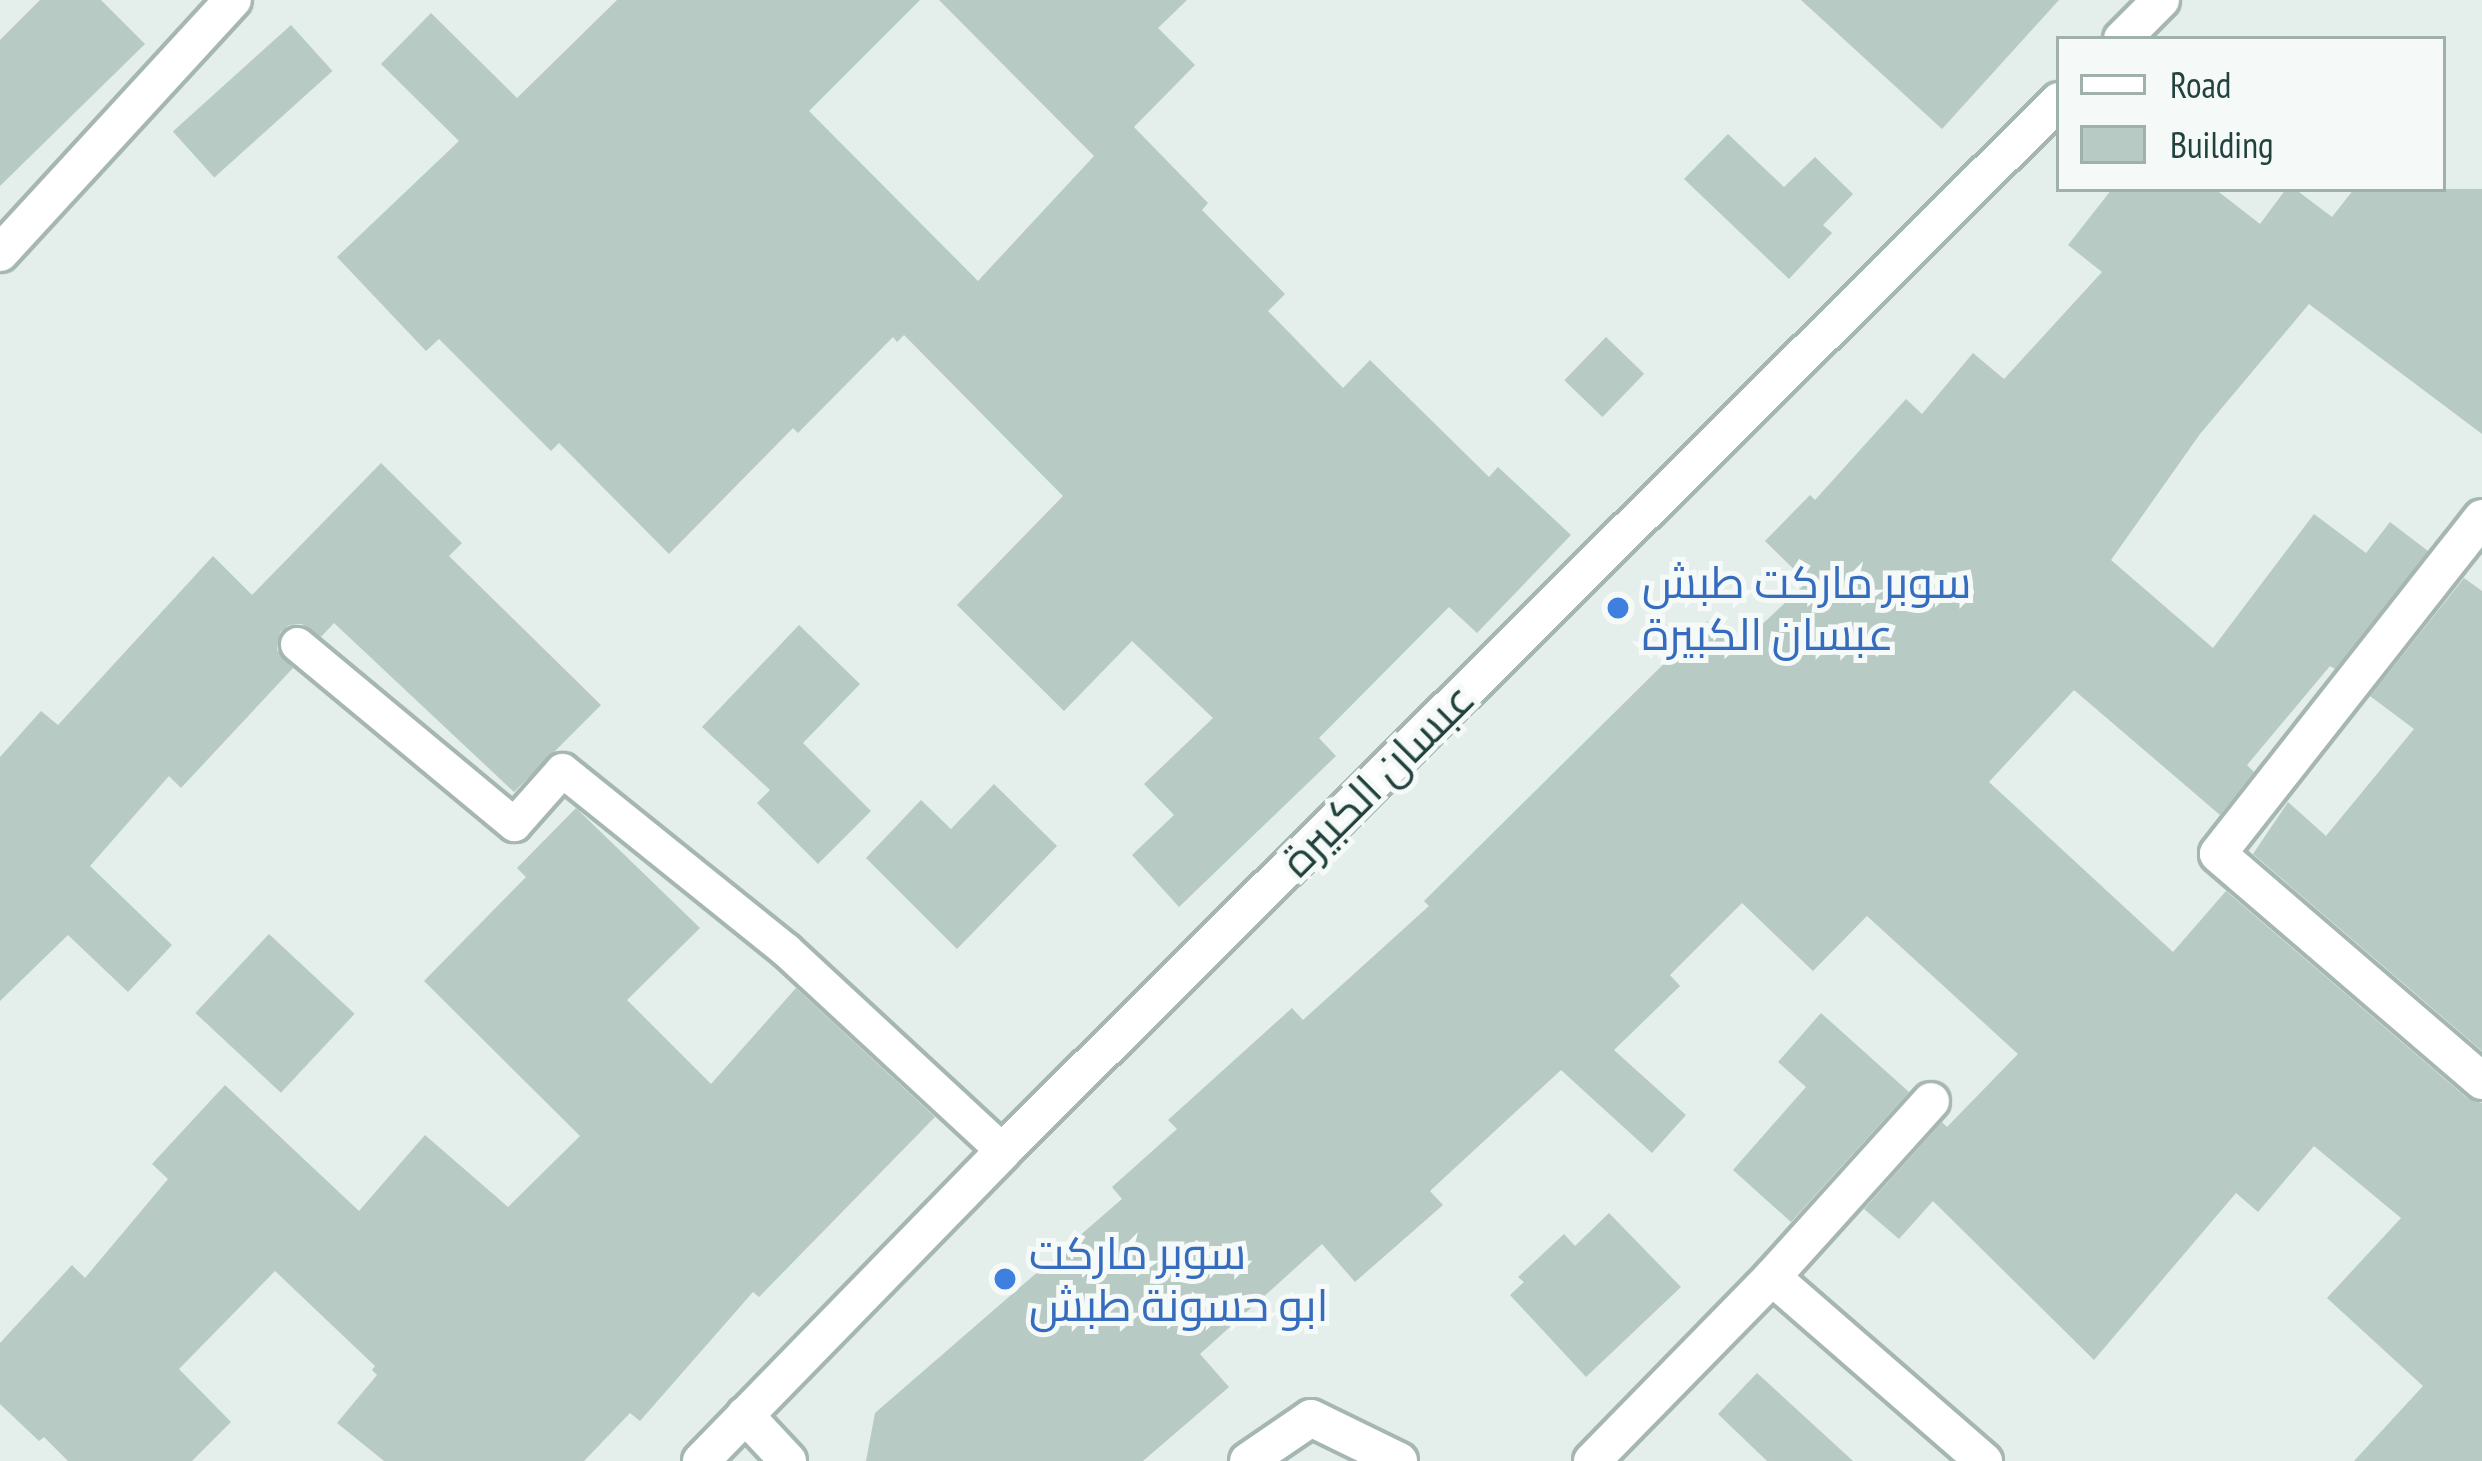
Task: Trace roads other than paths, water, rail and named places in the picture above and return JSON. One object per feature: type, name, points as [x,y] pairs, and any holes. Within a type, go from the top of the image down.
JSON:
[{"type":"street","points":[[0,254],[233,0]]},
{"type":"street","points":[[2125,36],[2161,0]]},
{"type":"street","name":"عبسان الكبيرة","points":[[701,1461],[1003,1151],[2056,104]]},
{"type":"street","points":[[2482,518],[2218,854],[2482,1081]]},
{"type":"street","points":[[1592,1461],[1772,1277],[1930,1101]]},
{"type":"street","points":[[1772,1277],[1984,1461]]},
{"type":"street","points":[[745,1415],[788,1461]]},
{"type":"street","points":[[1248,1461],[1311,1418],[1399,1461]]},
{"type":"lane","points":[[297,644],[514,824],[562,770],[786,950],[1003,1151]]},
{"type":"place","name":"سوبر ماركت طبش عبسان الكبيرة","points":[[1618,608]]},
{"type":"place","name":"سوبر ماركت ابو حسونة طبش","points":[[1005,1279]]}]
